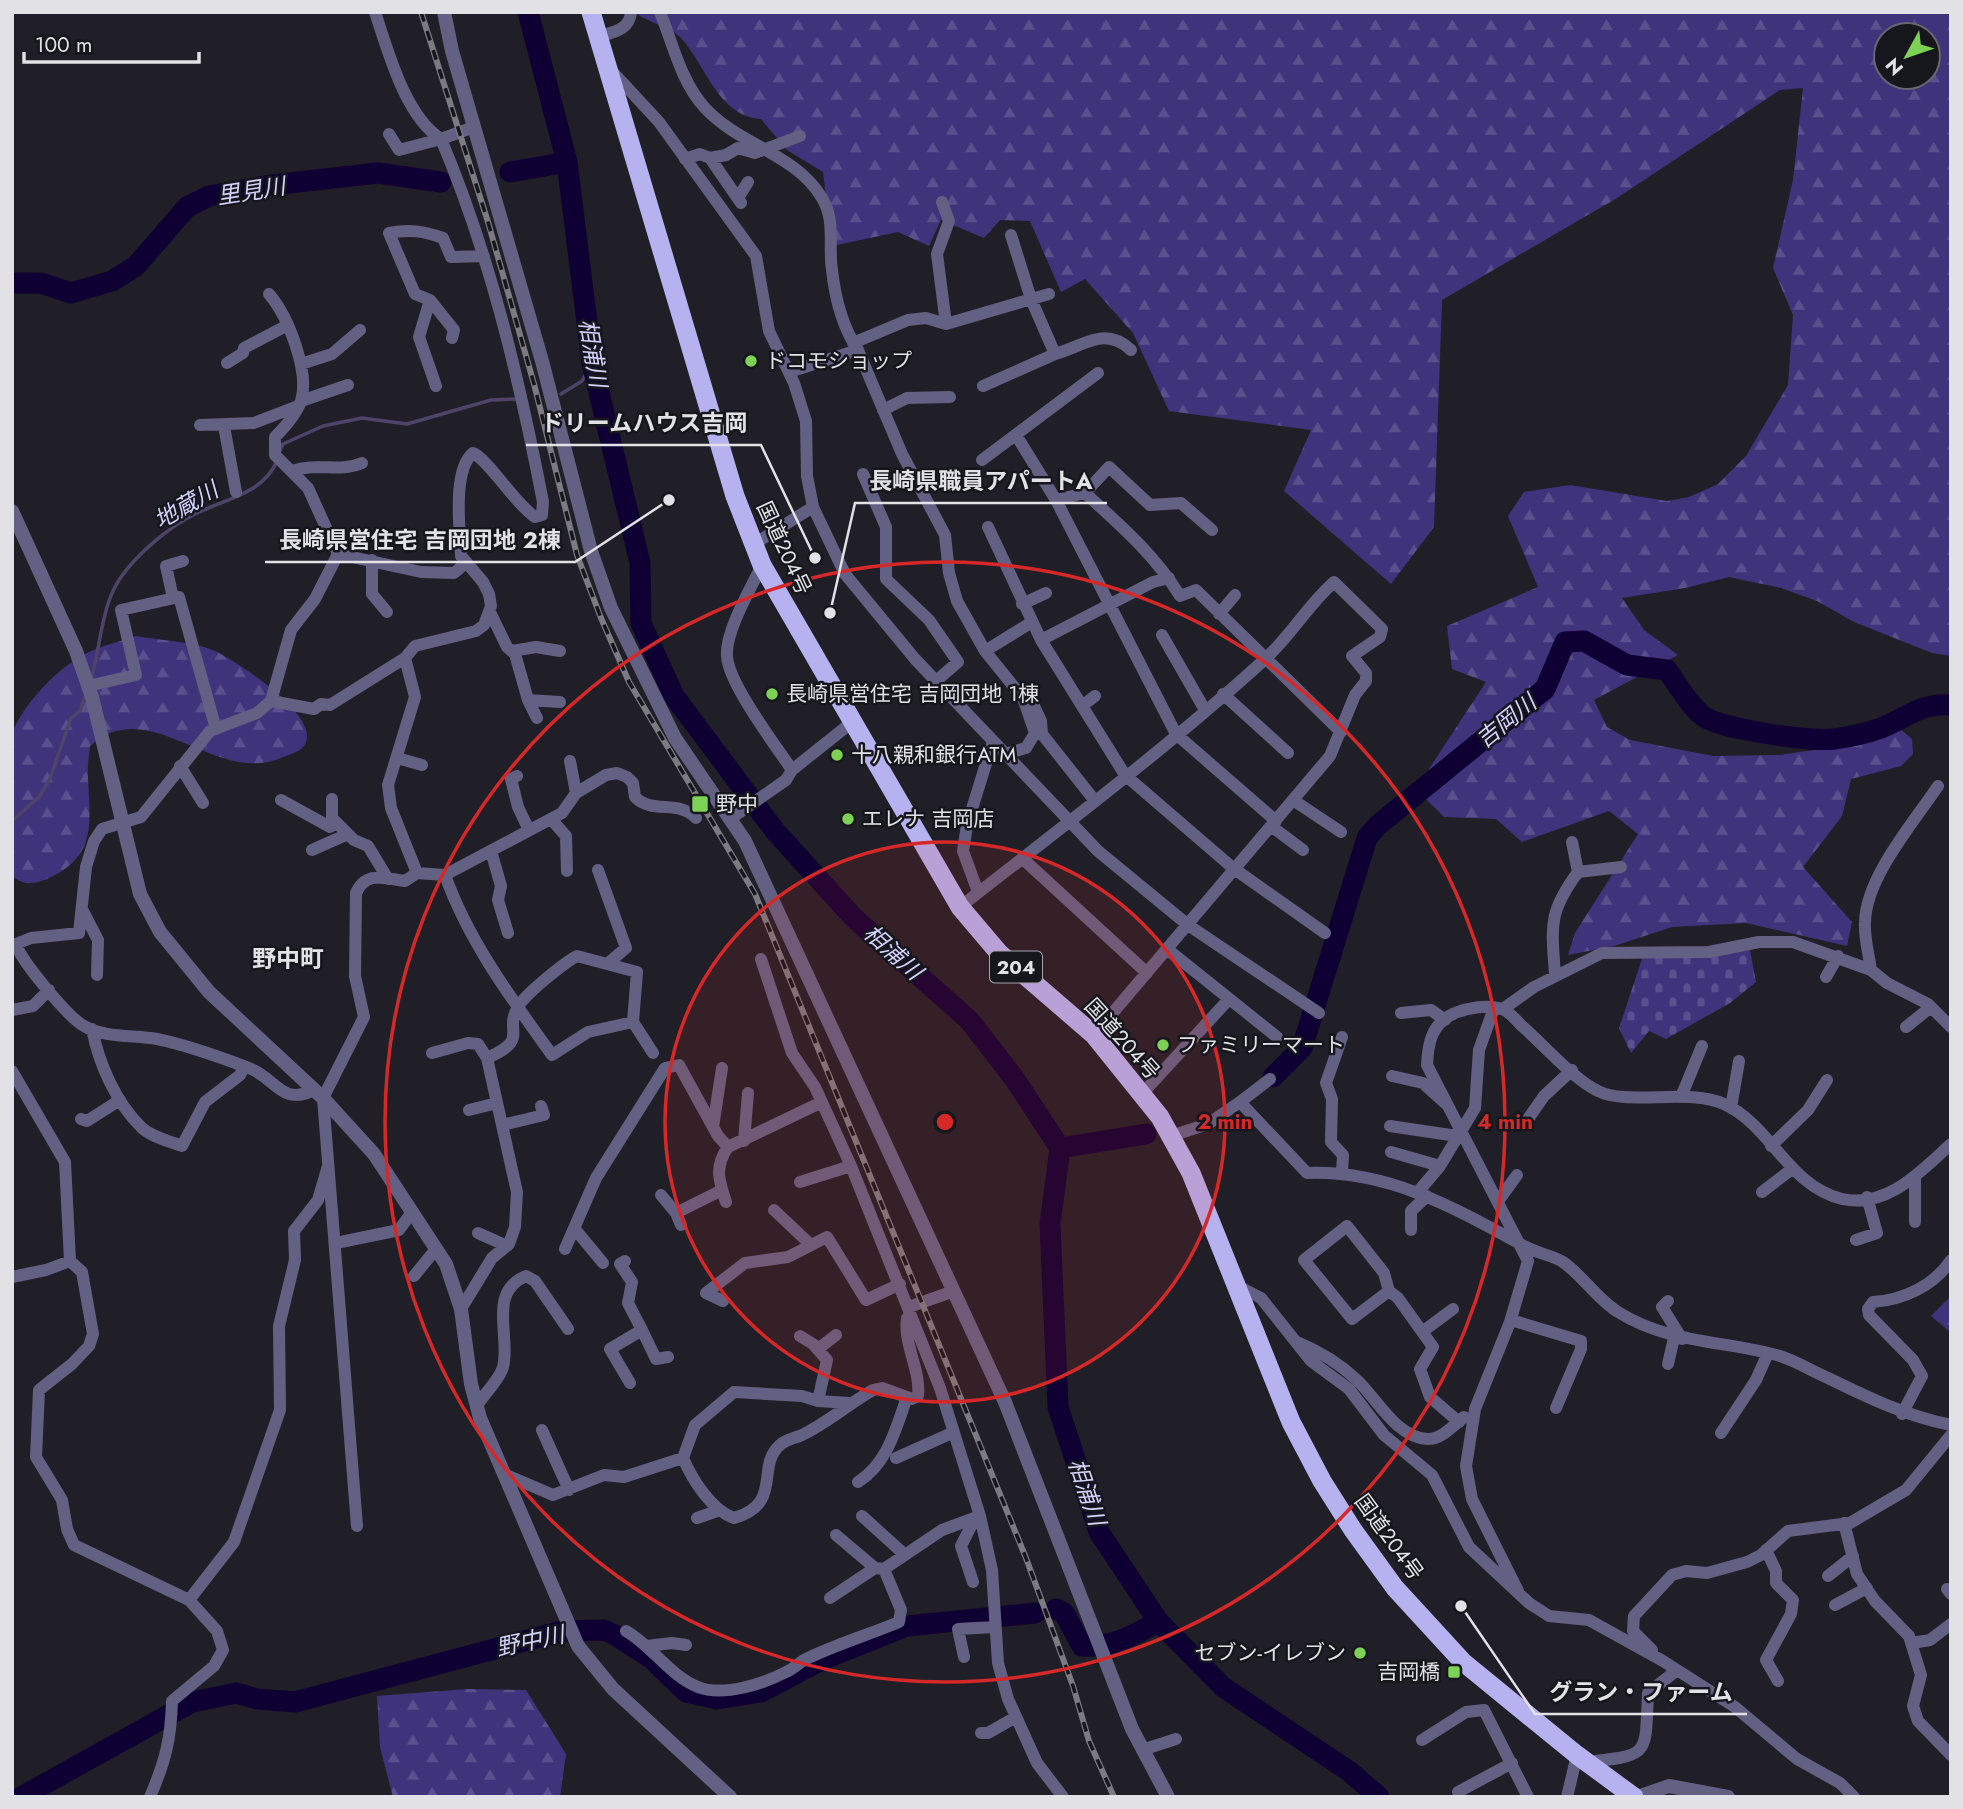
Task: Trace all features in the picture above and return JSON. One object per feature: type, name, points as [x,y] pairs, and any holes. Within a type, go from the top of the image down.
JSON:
[{"type":"highway","name":"国道204号","points":[[591,12],[735,496],[762,565],[851,723],[960,907],[999,953],[1094,1035],[1142,1094],[1171,1136],[1191,1173],[1291,1422],[1322,1480],[1395,1588],[1463,1662],[1582,1759],[1635,1797]]},
{"type":"street","points":[[375,12],[397,76],[427,130],[441,139],[467,202],[526,416],[543,502],[542,515],[535,517],[506,491],[482,457],[473,453],[467,458],[461,478],[460,545],[461,556],[483,582],[489,594],[490,612],[507,647],[512,651],[528,700],[537,718]]},
{"type":"street","points":[[444,12],[452,51],[545,372],[591,551],[611,608],[675,738],[745,841],[1005,1402],[1142,1750],[1168,1797]]},
{"type":"street","points":[[598,37],[624,28],[630,21],[631,12]]},
{"type":"street","points":[[660,12],[687,84],[705,108],[730,130],[794,166],[810,180],[823,199],[831,217],[832,271],[847,334],[856,347],[902,454],[945,535],[949,573],[957,601],[990,651],[1003,680],[1023,698],[1035,733],[1026,748],[1005,754]]},
{"type":"street","points":[[607,67],[631,88],[756,256],[769,331],[789,372],[806,421],[807,477],[813,507],[845,573],[936,681],[1068,822],[1188,925],[1319,1013]]},
{"type":"street","points":[[389,141],[398,150],[474,127]]},
{"type":"street","points":[[710,158],[726,155],[738,148],[755,153],[800,136]]},
{"type":"street","points":[[685,159],[700,153],[710,158],[739,201],[748,182]]},
{"type":"street","points":[[942,202],[949,221],[937,254],[946,324]]},
{"type":"street","points":[[452,338],[454,330],[430,300],[415,294],[386,232],[408,229],[431,234],[443,238],[452,257],[484,256]]},
{"type":"street","points":[[1011,235],[1031,299],[1055,354]]},
{"type":"street","points":[[269,294],[283,310],[301,364],[299,404],[275,437],[275,455],[308,488],[338,554]]},
{"type":"street","points":[[789,372],[856,347],[908,320],[926,317],[946,324],[1049,294]]},
{"type":"street","points":[[430,300],[419,337],[430,381]]},
{"type":"street","points":[[227,363],[243,353],[244,348],[288,325]]},
{"type":"street","points":[[301,364],[332,354],[360,330]]},
{"type":"street","points":[[983,386],[1055,354],[1107,335],[1119,339],[1131,350]]},
{"type":"street","points":[[982,460],[1098,373]]},
{"type":"street","points":[[200,425],[254,423],[348,385]]},
{"type":"street","points":[[883,410],[907,398],[950,397]]},
{"type":"street","points":[[224,426],[236,492]]},
{"type":"street","points":[[1016,435],[1056,500],[1176,734],[1303,849]]},
{"type":"street","points":[[292,471],[311,464],[349,469],[362,463]]},
{"type":"street","points":[[1056,500],[1085,493],[1109,467],[1150,505],[1181,503],[1212,530]]},
{"type":"street","points":[[863,474],[886,527],[886,579],[929,620],[958,662],[936,681]]},
{"type":"street","points":[[1085,493],[1140,544],[1180,596],[1196,590],[1340,732]]},
{"type":"street","points":[[754,544],[813,507]]},
{"type":"street","points":[[12,511],[76,651],[88,686],[140,894],[171,948],[209,992],[319,1094],[374,1154],[436,1248],[446,1264],[461,1309],[471,1384],[481,1418],[578,1646],[613,1689],[730,1797]]},
{"type":"street","points":[[988,527],[1041,640],[1125,775],[1233,868],[1325,933]]},
{"type":"street","points":[[338,554],[421,572],[454,573],[466,563]]},
{"type":"street","points":[[319,1094],[300,1097],[289,1095],[244,1067],[159,1039],[92,1030],[82,1025],[49,990],[18,952],[16,944],[31,938],[79,933],[86,867],[94,841],[102,829],[141,817],[180,766],[216,729],[257,713],[271,701],[291,630],[315,599],[338,554]]},
{"type":"street","points":[[372,560],[372,594],[387,612]]},
{"type":"street","points":[[173,598],[166,566],[183,561]]},
{"type":"street","points":[[762,565],[729,639],[726,658],[749,706],[789,775]]},
{"type":"street","points":[[1041,640],[1168,578]]},
{"type":"street","points":[[960,907],[1265,660],[1297,625],[1315,598],[1334,582],[1382,629],[1380,637],[1352,656],[1366,673],[1366,681],[1355,695],[1330,755],[1094,1035]]},
{"type":"street","points":[[1022,604],[1046,593]]},
{"type":"street","points":[[1219,614],[1235,595]]},
{"type":"street","points":[[88,686],[136,675],[121,610],[179,597],[192,623],[216,729]]},
{"type":"street","points":[[271,701],[314,709],[321,704],[330,705],[405,658],[415,646],[476,631],[484,625],[490,612]]},
{"type":"street","points":[[990,651],[1032,622]]},
{"type":"street","points":[[1162,635],[1205,710]]},
{"type":"street","points":[[512,651],[536,647],[560,651]]},
{"type":"street","points":[[990,651],[1020,681],[1037,709],[1042,734],[1095,800]]},
{"type":"street","points":[[405,658],[415,696],[388,785],[391,808],[417,873]]},
{"type":"street","points":[[1223,695],[1288,754]]},
{"type":"street","points":[[1082,706],[1096,696]]},
{"type":"street","points":[[528,700],[559,702]]},
{"type":"street","points":[[730,819],[789,775],[851,723]]},
{"type":"street","points":[[978,892],[963,851],[967,825],[993,741]]},
{"type":"street","points":[[397,758],[422,765]]},
{"type":"street","points":[[570,761],[576,793]]},
{"type":"street","points":[[180,766],[203,803]]},
{"type":"street","points":[[357,1526],[330,1159],[319,1094],[364,1017],[355,976],[356,894],[361,881],[370,877],[405,881],[417,873],[445,876],[562,813],[576,793],[606,775],[617,773],[633,783],[635,797],[642,804],[649,807],[672,805],[688,810],[696,818]]},
{"type":"street","points":[[517,776],[510,779],[518,807],[529,830]]},
{"type":"street","points":[[1871,970],[1865,921],[1876,883],[1892,851],[1938,786]]},
{"type":"street","points":[[331,799],[332,818],[348,834],[368,846],[388,879]]},
{"type":"street","points":[[281,800],[318,823],[330,827],[336,822]]},
{"type":"street","points":[[1293,800],[1341,832]]},
{"type":"street","points":[[551,819],[566,836],[567,871]]},
{"type":"street","points":[[312,850],[348,834]]},
{"type":"street","points":[[1572,842],[1578,873]]},
{"type":"street","points":[[491,851],[501,886],[498,900],[507,915],[508,933]]},
{"type":"street","points":[[1022,858],[1147,973]]},
{"type":"street","points":[[1555,976],[1552,921],[1560,897],[1578,873],[1621,867]]},
{"type":"street","points":[[598,870],[626,948],[607,964]]},
{"type":"street","points":[[445,876],[458,910],[480,952],[552,1055],[588,1032],[633,1022]]},
{"type":"street","points":[[83,910],[98,940],[97,975]]},
{"type":"street","points":[[1518,1591],[1472,1499],[1466,1466],[1475,1409],[1511,1320],[1528,1261],[1499,1200],[1459,1133],[1427,1065],[1428,1045],[1434,1029],[1445,1020],[1472,1008],[1499,1008],[1602,953],[1709,952],[1759,942],[1793,942],[1871,970],[1887,983],[1931,1007],[1951,1027]]},
{"type":"street","points":[[1167,949],[1277,1037]]},
{"type":"street","points":[[487,1058],[504,1051],[513,1041],[517,1007],[565,963],[577,956],[637,972],[633,1022],[653,1053]]},
{"type":"street","points":[[1826,977],[1838,957]]},
{"type":"street","points":[[761,959],[792,1053],[822,1102],[851,1166],[940,1388],[992,1570],[998,1663],[1016,1717],[1037,1763],[1063,1797]]},
{"type":"street","points":[[12,1010],[33,1006],[49,990]]},
{"type":"street","points":[[1142,1094],[1229,999]]},
{"type":"street","points":[[1906,1027],[1931,1007]]},
{"type":"street","points":[[1499,1008],[1599,1092],[1703,1098],[1731,1108],[1743,1116],[1793,1169],[1820,1190],[1844,1199],[1867,1197],[1902,1188],[1951,1144]]},
{"type":"street","points":[[1411,1230],[1410,1211],[1475,1108],[1479,1049],[1499,1008]]},
{"type":"street","points":[[1401,1013],[1431,1010],[1445,1020]]},
{"type":"street","points":[[92,1030],[96,1049],[120,1100],[142,1128],[182,1146],[205,1102],[240,1074],[244,1067]]},
{"type":"street","points":[[1342,1037],[1326,1083],[1332,1099],[1331,1142],[1342,1155],[1342,1172]]},
{"type":"street","points":[[432,1053],[468,1043],[478,1044],[487,1058],[517,1192],[515,1227],[506,1246],[492,1258],[461,1309]]},
{"type":"street","points":[[1681,1097],[1702,1045]]},
{"type":"street","points":[[1731,1108],[1739,1061]]},
{"type":"street","points":[[565,1249],[597,1178],[665,1068],[679,1065],[713,1127],[728,1147]]},
{"type":"street","points":[[713,1127],[722,1068]]},
{"type":"street","points":[[1528,1119],[1544,1096],[1572,1070]]},
{"type":"street","points":[[12,1071],[65,1162],[70,1261],[82,1272],[93,1334],[89,1346],[72,1364],[39,1390],[36,1457],[62,1500],[67,1529],[74,1545],[189,1600],[217,1631],[223,1650],[214,1666],[172,1701],[172,1737],[161,1776],[150,1797]]},
{"type":"street","points":[[1392,1076],[1423,1083],[1432,1094],[1448,1105]]},
{"type":"street","points":[[1171,1136],[1209,1125],[1270,1079]]},
{"type":"street","points":[[1770,1146],[1808,1110],[1827,1080]]},
{"type":"street","points":[[744,1141],[748,1093]]},
{"type":"street","points":[[81,1119],[88,1122],[120,1100]]},
{"type":"street","points":[[469,1110],[497,1102]]},
{"type":"street","points":[[661,1195],[678,1219],[724,1196],[718,1176],[720,1159],[728,1147],[822,1102]]},
{"type":"street","points":[[1240,1102],[1307,1173],[1342,1172],[1422,1194],[1563,1262],[1592,1292],[1618,1312],[1678,1338],[1713,1341],[1782,1357],[1902,1414],[1951,1425]]},
{"type":"street","points":[[502,1125],[544,1115],[541,1106]]},
{"type":"street","points":[[1390,1126],[1459,1133]]},
{"type":"street","points":[[1397,1157],[1440,1166]]},
{"type":"street","points":[[189,1600],[234,1542],[279,1410],[279,1326],[295,1260],[294,1231],[318,1200],[330,1159]]},
{"type":"street","points":[[800,1182],[851,1166]]},
{"type":"street","points":[[1762,1192],[1793,1169]]},
{"type":"street","points":[[1499,1200],[1517,1175]]},
{"type":"street","points":[[1915,1176],[1915,1222]]},
{"type":"street","points":[[1856,1240],[1877,1233],[1867,1197]]},
{"type":"street","points":[[774,1210],[811,1245]]},
{"type":"street","points":[[336,1243],[399,1230],[412,1212]]},
{"type":"street","points":[[1389,1291],[1352,1319],[1304,1260],[1347,1226],[1384,1273],[1389,1291],[1398,1298],[1433,1347],[1420,1369],[1426,1390],[1459,1422]]},
{"type":"street","points":[[574,1228],[603,1263]]},
{"type":"street","points":[[478,1233],[506,1246]]},
{"type":"street","points":[[723,1301],[706,1293],[745,1263],[788,1257],[827,1237],[866,1300],[900,1284]]},
{"type":"street","points":[[414,1276],[436,1248]]},
{"type":"street","points":[[1902,1414],[1921,1384],[1922,1376],[1913,1360],[1869,1315],[1868,1309],[1873,1302],[1886,1301],[1924,1287],[1951,1260]]},
{"type":"street","points":[[12,1277],[46,1270],[70,1261]]},
{"type":"street","points":[[625,1261],[620,1264],[632,1282],[628,1303],[656,1359],[668,1357]]},
{"type":"street","points":[[478,1404],[503,1368],[504,1301],[520,1278],[526,1276],[536,1281],[568,1329]]},
{"type":"street","points":[[631,1289],[643,1284]]},
{"type":"street","points":[[1234,1284],[1261,1298],[1311,1361],[1349,1389],[1384,1435],[1432,1475],[1469,1547],[1518,1591],[1549,1616],[1589,1620],[1663,1661],[1735,1707],[1797,1759],[1840,1783],[1854,1797]]},
{"type":"street","points":[[909,1307],[954,1291]]},
{"type":"street","points":[[1668,1301],[1662,1307],[1678,1338],[1668,1364]]},
{"type":"street","points":[[849,1403],[818,1401],[802,1396],[734,1392],[695,1425],[682,1458],[692,1479],[720,1510],[734,1518],[754,1510],[762,1500],[775,1451],[781,1444],[806,1433],[849,1403],[882,1388],[907,1397],[918,1396],[919,1388],[906,1324],[909,1307]]},
{"type":"street","points":[[1422,1332],[1453,1309]]},
{"type":"street","points":[[1511,1320],[1581,1341],[1581,1349],[1556,1408]]},
{"type":"street","points":[[630,1382],[610,1349],[642,1330]]},
{"type":"street","points":[[818,1349],[836,1335]]},
{"type":"street","points":[[800,1336],[818,1349],[827,1360],[818,1401]]},
{"type":"street","points":[[1297,1342],[1316,1350],[1357,1380],[1402,1429],[1415,1436],[1428,1439],[1459,1422],[1475,1409]]},
{"type":"street","points":[[1721,1433],[1756,1380],[1768,1353]]},
{"type":"street","points":[[858,1482],[882,1460],[893,1439],[907,1397]]},
{"type":"street","points":[[542,1430],[547,1454],[569,1490]]},
{"type":"street","points":[[896,1458],[952,1433]]},
{"type":"street","points":[[1663,1661],[1633,1630],[1634,1616],[1672,1575],[1685,1571],[1707,1573],[1747,1562],[1788,1531],[1844,1523],[1881,1507],[1906,1490],[1951,1435]]},
{"type":"street","points":[[504,1474],[553,1495],[604,1475],[624,1477],[682,1458]]},
{"type":"street","points":[[697,1518],[720,1510]]},
{"type":"street","points":[[862,1517],[904,1554]]},
{"type":"street","points":[[830,1598],[942,1530],[978,1517]]},
{"type":"street","points":[[973,1583],[961,1546],[978,1517]]},
{"type":"street","points":[[1844,1523],[1857,1574],[1912,1643],[1921,1675],[1913,1706],[1918,1721],[1951,1755]]},
{"type":"street","points":[[626,1631],[648,1646],[677,1674],[698,1687],[720,1690],[748,1686],[900,1622],[901,1610],[880,1569],[838,1543]]},
{"type":"street","points":[[1766,1550],[1776,1571],[1776,1583],[1793,1600],[1791,1614],[1766,1660],[1778,1681]]},
{"type":"street","points":[[1828,1576],[1853,1556]]},
{"type":"street","points":[[1835,1605],[1867,1588]]},
{"type":"street","points":[[1912,1643],[1930,1640],[1951,1624]]},
{"type":"street","points":[[964,1657],[958,1629],[995,1627]]},
{"type":"street","points":[[648,1646],[672,1643],[686,1645]]},
{"type":"street","points":[[1567,1797],[1582,1759],[1630,1757],[1641,1752],[1646,1744],[1648,1693],[1677,1670]]},
{"type":"street","points":[[1422,1740],[1466,1712],[1484,1710],[1528,1797]]},
{"type":"street","points":[[981,1733],[988,1733],[1016,1717]]},
{"type":"street","points":[[1142,1750],[1176,1739]]},
{"type":"street","points":[[1458,1792],[1512,1763]]},
{"type":"street","points":[[1635,1797],[1669,1786],[1723,1796]]},
{"type":"green space","points":[[634,12],[1951,12],[1951,656],[1932,653],[1854,622],[1817,601],[1781,588],[1729,577],[1685,588],[1622,598],[1644,630],[1678,655],[1594,700],[1607,727],[1630,740],[1713,756],[1779,755],[1835,747],[1870,732],[1900,729],[1912,739],[1913,754],[1901,766],[1851,779],[1842,816],[1803,867],[1852,922],[1847,946],[1746,923],[1672,927],[1614,946],[1568,955],[1575,933],[1638,834],[1609,811],[1522,842],[1496,819],[1444,817],[1425,798],[1429,769],[1486,682],[1452,669],[1447,626],[1538,587],[1508,516],[1524,492],[1570,485],[1667,501],[1689,497],[1718,484],[1746,456],[1788,385],[1793,315],[1773,268],[1793,180],[1803,88],[1780,90],[1617,198],[1442,300],[1434,527],[1391,584],[1284,491],[1311,430],[1169,411],[1133,333],[1085,279],[1061,292],[1030,221],[1000,220],[984,238],[941,220],[929,246],[898,232],[832,246],[823,172],[787,150],[761,119],[746,116],[724,100],[681,38]]},
{"type":"green space","points":[[136,636],[198,645],[226,657],[278,694],[304,724],[307,737],[297,752],[256,763],[232,760],[159,733],[135,729],[112,732],[90,746],[89,824],[82,850],[63,870],[47,879],[25,883],[12,876],[12,733],[33,699],[63,669],[91,651]]},
{"type":"green space","points":[[1750,950],[1756,982],[1730,1003],[1666,1039],[1649,1031],[1631,1053],[1619,1028],[1643,956],[1689,958]]},
{"type":"green space","points":[[1951,1296],[1951,1333],[1931,1316]]},
{"type":"green space","points":[[467,1689],[526,1690],[566,1754],[560,1797],[393,1797],[380,1747],[377,1696]]},
{"type":"waterway","name":"相浦川","points":[[528,12],[567,162],[592,363],[640,563],[641,623],[674,696],[775,831],[853,917],[969,1020],[1014,1078],[1060,1148],[1050,1224],[1058,1407],[1099,1532],[1158,1621],[1223,1687],[1349,1771],[1379,1797]]},
{"type":"waterway","name":"里見川","points":[[510,172],[567,162]]},
{"type":"waterway","name":"里見川","points":[[12,283],[41,283],[71,293],[112,281],[136,266],[187,207],[209,196],[271,185],[378,173],[441,182]]},
{"type":"waterway","name":"地蔵川","points":[[561,394],[582,381],[592,363]]},
{"type":"waterway","name":"地蔵川","points":[[279,453],[283,444],[323,426],[362,418],[407,424],[491,400],[518,399]]},
{"type":"waterway","name":"地蔵川","points":[[91,679],[109,600],[128,568],[155,541],[175,526],[253,488],[271,472],[277,461]]},
{"type":"waterway","name":"吉岡川","points":[[1273,1077],[1302,1048],[1367,838],[1377,826],[1545,689],[1565,642],[1584,641],[1627,665],[1667,670],[1703,716],[1727,726],[1766,734],[1840,738],[1881,728],[1923,708],[1951,705]]},
{"type":"waterway","name":"地蔵川","points":[[12,821],[39,797],[50,779],[71,718],[80,711],[86,693]]},
{"type":"waterway","name":"吉岡川","points":[[1060,1148],[1146,1134]]},
{"type":"waterway","name":"野中川","points":[[1056,1609],[1064,1613],[1082,1646],[1121,1640],[1158,1621]]},
{"type":"waterway","name":"野中川","points":[[21,1797],[192,1702],[236,1693],[257,1699],[295,1702],[562,1631],[604,1630],[652,1659],[686,1692],[717,1699],[761,1692],[822,1660],[907,1626],[1035,1613]]},
{"type":"railway","points":[[421,12],[488,222],[534,384],[577,555],[601,618],[629,682],[755,894],[1026,1558],[1073,1686],[1089,1741],[1114,1797]]},
{"type":"place","name":"ドコモショップ","points":[[751,361]]},
{"type":"place","name":"長崎県営住宅 吉岡団地 2棟","points":[[669,500]]},
{"type":"place","name":"ドリームハウス吉岡","points":[[815,558]]},
{"type":"place","name":"長崎県職員アパートA","points":[[830,613]]},
{"type":"place","name":"長崎県営住宅 吉岡団地 1棟","points":[[772,694]]},
{"type":"place","name":"十八親和銀行ATM","points":[[837,755]]},
{"type":"place","name":"野中","points":[[700,804]]},
{"type":"place","name":"エレナ 吉岡店","points":[[848,819]]},
{"type":"place","name":"ファミリーマート","points":[[1163,1045]]},
{"type":"place","name":"グラン・ファーム","points":[[1461,1606]]},
{"type":"place","name":"セブン-イレブン","points":[[1360,1653]]},
{"type":"place","name":"吉岡橋","points":[[1454,1672]]},
{"type":"district","name":"野中町","points":[[288,958]]}]
